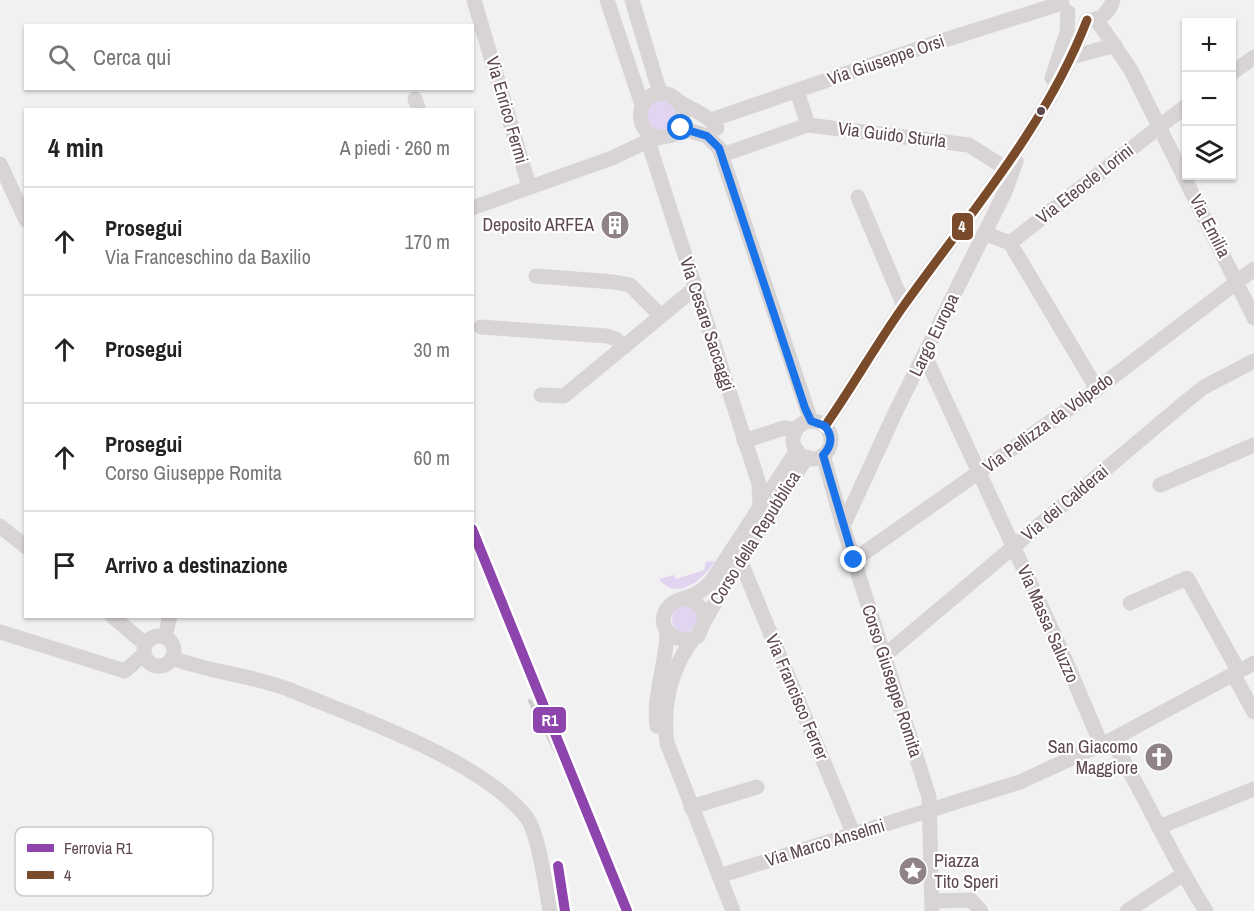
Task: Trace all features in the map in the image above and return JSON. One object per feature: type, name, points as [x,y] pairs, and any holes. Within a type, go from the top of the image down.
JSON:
[{"type":"street","name":"Via Enrico Fermi","points":[[474,0],[529,186]]},
{"type":"street","points":[[607,0],[642,105],[641,124],[650,139]]},
{"type":"street","points":[[632,0],[660,93]]},
{"type":"street","points":[[1064,5],[1078,19],[1101,13]]},
{"type":"street","name":"Via Giuseppe Orsi","points":[[711,120],[929,45],[1064,5]]},
{"type":"street","name":"Largo Europa","points":[[1033,126],[1063,49],[1067,32],[1064,5]]},
{"type":"street","name":"Largo Europa","points":[[818,423],[1005,168],[1101,13]]},
{"type":"street","name":"Via Emilia","points":[[1101,13],[1115,45],[1131,70]]},
{"type":"street","name":"Via Emilia","points":[[1101,13],[1238,280],[1254,318]]},
{"type":"street","points":[[1072,57],[1115,45]]},
{"type":"street","points":[[1233,72],[1254,57]]},
{"type":"street","points":[[721,151],[808,125],[797,91]]},
{"type":"street","points":[[642,105],[650,97],[660,93],[672,95],[681,103],[711,120],[717,128],[721,151],[818,423],[831,441],[823,455],[802,454],[794,441],[796,430]]},
{"type":"street","points":[[474,207],[624,152],[650,139],[668,137],[681,128],[684,116],[681,103]]},
{"type":"street","name":"Via Eteocle Lorini","points":[[1010,243],[1182,109]]},
{"type":"street","name":"Via Guido Sturla","points":[[808,125],[969,145],[1005,168]]},
{"type":"street","points":[[681,128],[707,136],[721,151]]},
{"type":"street","name":"Via Cesare Saccaggi","points":[[650,139],[661,181],[759,484],[760,506]]},
{"type":"street","name":"Largo Europa","points":[[843,526],[896,411],[1005,192],[1022,142]]},
{"type":"street","points":[[624,152],[645,160],[661,181]]},
{"type":"street","points":[[0,164],[24,216]]},
{"type":"street","points":[[858,197],[904,306]]},
{"type":"street","points":[[984,233],[1010,243],[1097,389]]},
{"type":"street","name":"Via Pellizza da Volpedo","points":[[854,560],[1097,389],[1254,268]]},
{"type":"street","points":[[536,276],[630,285],[661,316]]},
{"type":"street","points":[[541,395],[564,396],[695,288]]},
{"type":"street","points":[[481,327],[607,336],[616,339],[624,347]]},
{"type":"street","name":"Via Massa Saluzzo","points":[[925,356],[1106,742],[1134,776],[1182,875],[1206,911]]},
{"type":"street","name":"Via dei Calderai","points":[[884,656],[1190,397],[1204,387],[1254,361]]},
{"type":"street","points":[[744,441],[784,428],[796,430],[818,423]]},
{"type":"street","points":[[1160,485],[1254,445]]},
{"type":"street","name":"Corso della Repubblica","points":[[682,599],[699,592],[713,579],[760,506],[802,454]]},
{"type":"street","name":"Corso della Repubblica","points":[[705,620],[802,454]]},
{"type":"street","name":"Corso Giuseppe Romita","points":[[823,455],[931,810],[932,906]]},
{"type":"street","points":[[0,526],[24,545]]},
{"type":"street","name":"Via Francisco Ferrer","points":[[740,560],[854,835]]},
{"type":"street","points":[[1130,603],[1187,578],[1254,712]]},
{"type":"street","points":[[672,761],[665,725],[669,690],[678,662],[693,639],[702,631],[705,620],[701,607],[689,599],[682,599],[666,610],[664,623],[675,638],[693,639]]},
{"type":"street","points":[[0,632],[125,671],[145,649],[156,636],[165,637],[173,644],[172,658],[162,666],[149,662],[145,649],[114,618]]},
{"type":"street","points":[[165,637],[170,618]]},
{"type":"street","points":[[667,630],[667,645],[658,688],[656,718],[658,730],[733,911]]},
{"type":"street","points":[[172,658],[194,666],[261,680],[288,689],[464,766],[498,789],[528,820],[542,866],[550,911]]},
{"type":"street","name":"Via Marco Anselmi","points":[[719,876],[1020,782],[1106,742],[1254,663]]},
{"type":"street","points":[[691,807],[757,787]]},
{"type":"street","points":[[1159,827],[1254,789]]},
{"type":"street","points":[[1127,911],[1182,875]]},
{"type":"street","points":[[932,906],[971,900],[981,911]]},
{"type":"shaded area","points":[[665,99],[674,105],[676,125],[662,132],[648,125],[647,109],[654,101]]},
{"type":"shaded area","points":[[715,561],[698,580],[682,588],[674,589],[666,586],[659,579],[674,575],[676,579],[704,570],[706,562]]},
{"type":"shaded area","points":[[685,606],[694,610],[698,619],[694,628],[685,632],[676,628],[672,619],[676,610]]},
{"type":"railway","points":[[530,701],[588,814]]},
{"type":"railway","points":[[558,866],[565,911]]},
{"type":"rail line","name":"R1","points":[[474,534],[627,911]]},
{"type":"rail line","name":"R1","points":[[558,866],[565,911]]},
{"type":"transit line","name":"4","points":[[825,426],[895,319],[1029,132],[1070,59],[1087,20]]},
{"type":"place","name":"Deposito ARFEA","points":[[615,225]]},
{"type":"place","name":"San Giacomo Maggiore","points":[[1159,757]]},
{"type":"place","name":"Piazza Tito Speri","points":[[913,871]]},
{"type":"route","points":[[681,128],[707,136],[719,148],[722,155],[805,408],[811,421],[821,423],[831,435],[830,446],[823,455],[854,560]]}]
